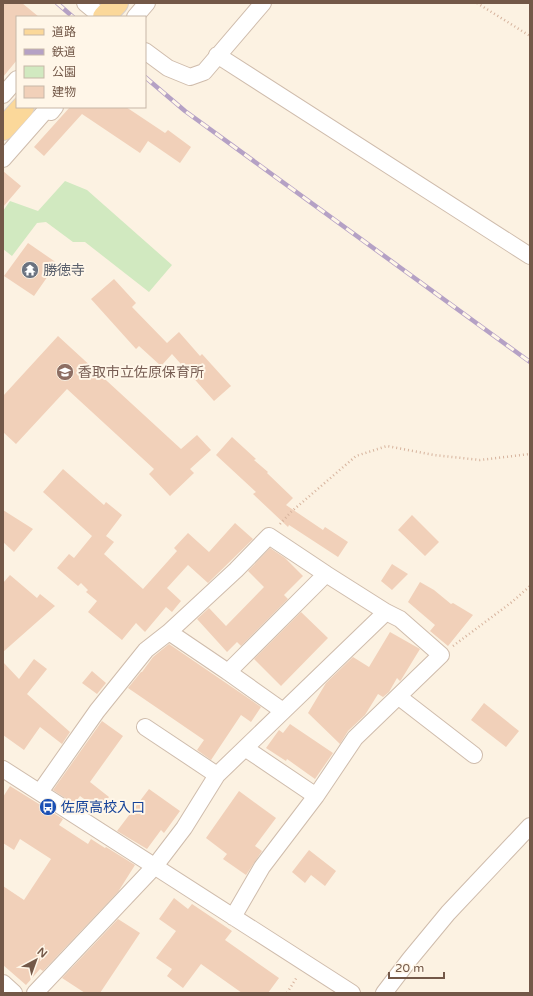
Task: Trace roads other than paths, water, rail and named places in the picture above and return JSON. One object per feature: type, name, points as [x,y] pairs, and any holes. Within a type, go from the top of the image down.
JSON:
[{"type":"main road","points":[[104,16],[117,3]]},
{"type":"main road","points":[[3,129],[22,108]]},
{"type":"street","points":[[85,3],[102,16]]},
{"type":"street","points":[[136,16],[147,3]]},
{"type":"street","points":[[146,52],[168,68],[190,78],[204,72],[263,3]]},
{"type":"street","points":[[218,55],[530,256]]},
{"type":"street","points":[[3,95],[16,80]]},
{"type":"street","points":[[3,159],[47,109],[51,112],[54,108]]},
{"type":"street","points":[[40,792],[97,711],[146,650],[169,632],[236,570],[269,536],[326,574],[386,612],[400,619],[441,656],[355,738],[316,796],[262,867],[233,917]]},
{"type":"street","points":[[228,672],[326,574]]},
{"type":"street","points":[[35,993],[155,866],[184,828],[217,775],[386,612]]},
{"type":"street","points":[[169,632],[283,711]]},
{"type":"street","points":[[398,697],[474,755]]},
{"type":"street","points":[[145,727],[217,775]]},
{"type":"street","points":[[245,748],[316,796]]},
{"type":"street","points":[[3,769],[352,993]]},
{"type":"street","points":[[384,993],[448,913],[530,826]]},
{"type":"street","points":[[3,983],[14,993]]},
{"type":"railway","points":[[57,3],[72,16]]},
{"type":"railway","points":[[146,78],[185,111],[530,362]]},
{"type":"place","name":"勝徳寺","points":[[30,270]]},
{"type":"place","name":"香取市立佐原保育所","points":[[65,372]]},
{"type":"place","name":"佐原高校入口","points":[[48,807]]}]
